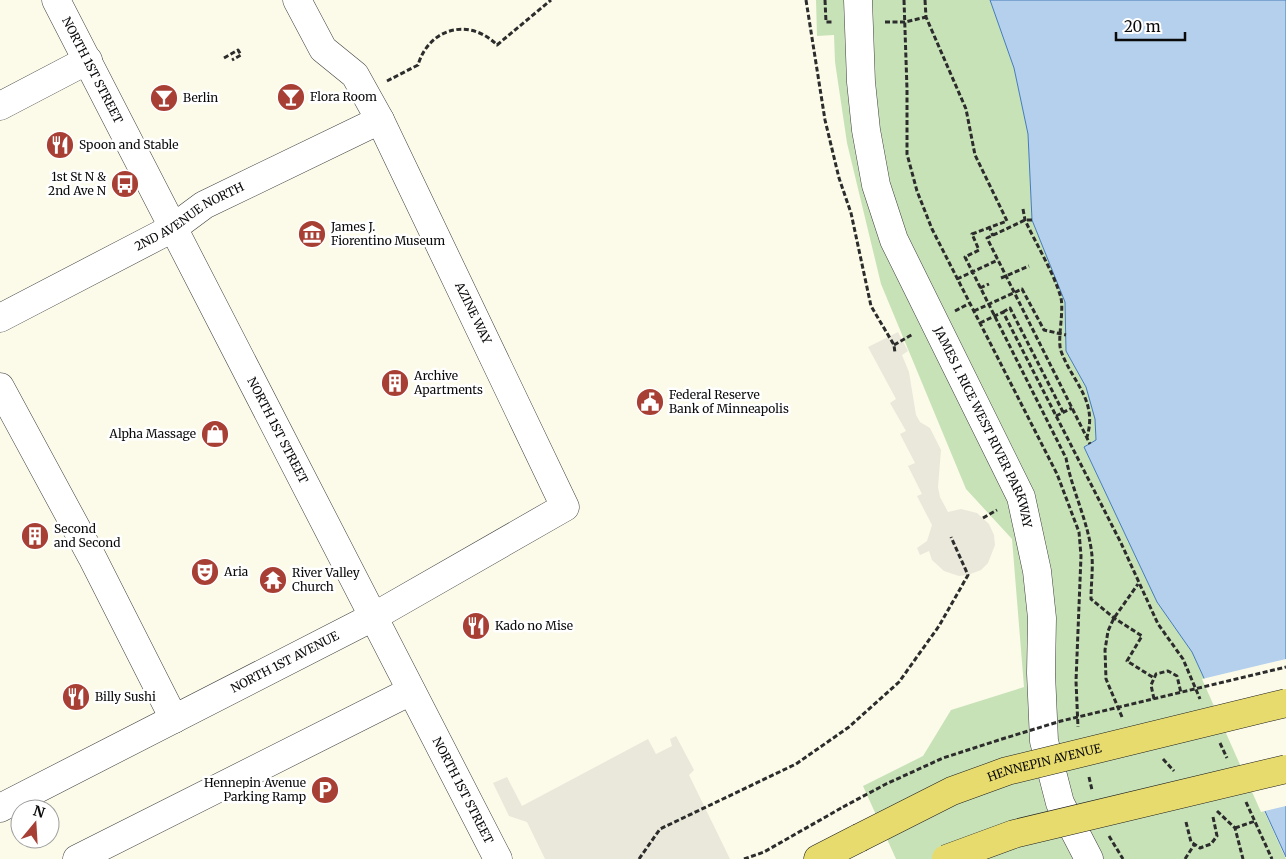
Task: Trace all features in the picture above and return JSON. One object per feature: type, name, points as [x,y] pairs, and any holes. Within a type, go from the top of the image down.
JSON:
[{"type":"main road","name":"HENNEPIN AVENUE","points":[[818,859],[952,791],[1007,771],[1286,703]]},
{"type":"main road","points":[[946,859],[1014,834],[1286,769]]},
{"type":"street","name":"NORTH 1ST STREET","points":[[56,0],[498,859]]},
{"type":"street","name":"AZINE WAY","points":[[297,0],[323,49],[355,75],[380,120],[565,507]]},
{"type":"street","name":"JAMES I. RICE WEST RIVER PARKWAY","points":[[858,0],[863,101],[876,185],[894,240],[1022,497],[1037,572],[1042,618],[1041,673],[1044,741],[1060,803],[1089,859]]},
{"type":"street","points":[[0,106],[88,60]]},
{"type":"street","name":"2ND AVENUE NORTH","points":[[0,318],[173,228],[204,206],[380,120]]},
{"type":"street","points":[[0,387],[92,557],[174,718]]},
{"type":"street","name":"NORTH 1ST AVENUE","points":[[0,808],[373,617],[565,507]]},
{"type":"street","points":[[76,859],[411,691]]},
{"type":"path","points":[[385,82],[418,66],[424,48],[442,34],[458,29],[474,30],[489,37],[498,45],[551,0]]},
{"type":"path","points":[[806,0],[824,120],[839,178],[851,213],[871,306],[894,344],[895,353]]},
{"type":"path","points":[[925,0],[926,16],[966,109],[975,155],[1007,221],[989,226],[972,234],[979,250],[965,257],[1066,458],[1071,484],[1087,532],[1092,556],[1091,599],[1114,618],[1142,636],[1127,661],[1154,678]]},
{"type":"path","points":[[904,22],[926,16]]},
{"type":"path","points":[[224,58],[238,50],[241,55],[232,60]]},
{"type":"path","points":[[1023,209],[1060,297],[1064,334],[1060,350],[1086,395],[1090,425],[1087,437]]},
{"type":"path","points":[[1032,220],[1026,220],[988,238],[1090,444]]},
{"type":"path","points":[[989,226],[993,236]]},
{"type":"path","points":[[958,279],[998,260]]},
{"type":"path","points":[[1001,278],[1029,266]]},
{"type":"path","points":[[980,288],[989,284]]},
{"type":"path","points":[[974,311],[1022,289],[1044,330],[1064,334]]},
{"type":"path","points":[[980,323],[1010,308],[1063,412]]},
{"type":"path","points":[[1003,312],[1121,543],[1138,584],[1158,624],[1183,659],[1203,704]]},
{"type":"path","points":[[894,344],[918,331]]},
{"type":"path","points":[[1056,416],[1072,408]]},
{"type":"path","points":[[983,518],[997,510]]},
{"type":"path","points":[[639,859],[660,829],[810,756],[849,727],[900,682],[939,626],[968,575],[951,537]]},
{"type":"path","points":[[1122,606],[1138,584]]},
{"type":"path","points":[[744,859],[764,852],[886,784],[943,758],[1061,721],[1286,667]]},
{"type":"path","points":[[1154,699],[1151,685],[1156,674],[1168,671],[1177,676],[1182,693]]},
{"type":"path","points":[[1219,740],[1231,767]]},
{"type":"path","points":[[1243,794],[1272,859]]},
{"type":"path","points":[[1186,822],[1191,842],[1200,848],[1212,844],[1217,836],[1213,817]]},
{"type":"path","points":[[1235,828],[1255,821]]},
{"type":"path","points":[[1186,859],[1194,845]]},
{"type":"green space","points":[[816,0],[990,0],[1014,68],[1028,134],[1032,220],[1065,302],[1066,351],[1086,387],[1095,419],[1096,440],[1084,447],[1157,602],[1192,652],[1286,859],[896,859],[863,786],[923,756],[951,710],[1024,687],[1012,539],[966,489],[881,284],[847,143],[835,62],[834,35],[817,36]]},
{"type":"shaded area","points":[[898,332],[908,351],[902,355],[909,372],[916,415],[920,422],[930,428],[941,450],[938,487],[940,497],[948,512],[961,509],[977,513],[989,524],[994,535],[995,545],[988,563],[981,570],[968,575],[959,576],[944,571],[932,560],[929,551],[920,555],[917,548],[927,541],[932,525],[917,496],[922,494],[908,466],[915,463],[900,434],[906,431],[890,403],[896,399],[868,347]]},
{"type":"shaded area","points":[[676,736],[694,770],[689,775],[730,859],[545,859],[527,822],[509,816],[493,783],[507,777],[522,806],[648,739],[656,754],[672,746],[670,739]]},
{"type":"water","points":[[990,0],[1286,0],[1286,857],[1192,652],[1157,602],[1084,447],[1096,440],[1095,419],[1086,387],[1066,351],[1065,302],[1032,220],[1028,134],[1014,68]]},
{"type":"pier","points":[[1286,659],[1286,806],[1261,812],[1202,679]]},
{"type":"place","name":"Flora Room","points":[[291,97]]},
{"type":"place","name":"Berlin","points":[[164,98]]},
{"type":"place","name":"Spoon and Stable","points":[[60,145]]},
{"type":"place","name":"1st St N & 2nd Ave N","points":[[125,184]]},
{"type":"place","name":"James J. Fiorentino Museum","points":[[312,234]]},
{"type":"place","name":"Archive Apartments","points":[[395,383]]},
{"type":"place","name":"Federal Reserve Bank of Minneapolis","points":[[650,402]]},
{"type":"place","name":"Alpha Massage","points":[[215,434]]},
{"type":"place","name":"Second and Second","points":[[35,536]]},
{"type":"place","name":"Aria","points":[[205,572]]},
{"type":"place","name":"River Valley Church","points":[[273,580]]},
{"type":"place","name":"Kado no Mise","points":[[476,626]]},
{"type":"place","name":"Billy Sushi","points":[[76,697]]},
{"type":"place","name":"Hennepin Avenue Parking Ramp","points":[[325,790]]}]
